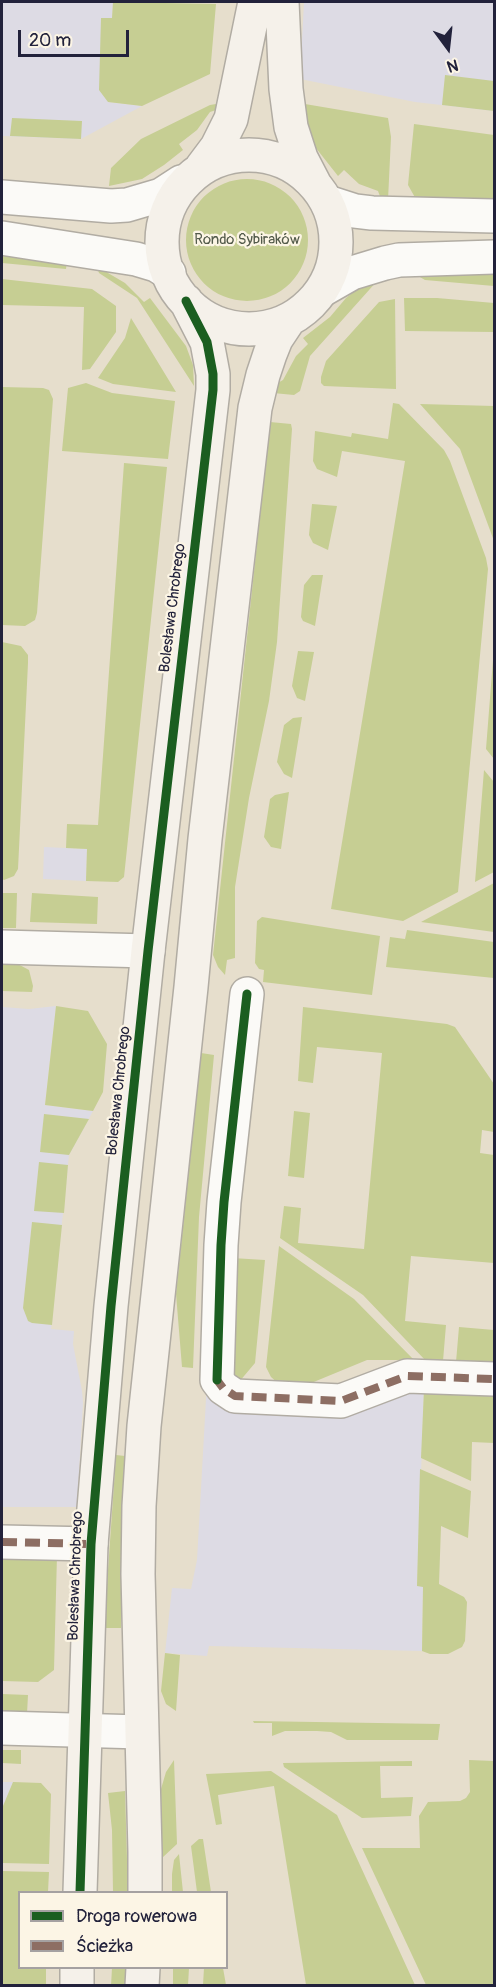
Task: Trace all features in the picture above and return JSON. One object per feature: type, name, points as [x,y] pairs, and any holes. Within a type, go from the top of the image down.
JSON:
[{"type":"street","points":[[255,2],[231,119],[218,147],[171,197],[165,211],[163,244],[165,259],[186,301],[202,316],[218,324],[240,330],[262,329],[288,321],[310,306],[324,290],[352,273],[399,260],[495,257]]},
{"type":"street","points":[[282,2],[286,89],[291,127],[301,158],[331,215],[336,242],[335,258],[324,290]]},
{"type":"street","points":[[2,197],[111,206],[127,205],[161,195],[192,174],[232,157],[262,155],[288,164],[321,193],[355,211],[495,216]]},
{"type":"street","points":[[2,238],[136,259],[170,273]]},
{"type":"street","name":"Bolesława Chrobrego","points":[[80,1891],[91,1544],[111,1306],[148,951],[213,390],[213,374],[207,342],[186,301]]},
{"type":"street","points":[[145,1891],[139,1517],[144,1426],[205,839],[255,408],[270,354],[276,339],[288,321]]},
{"type":"street","points":[[2,947],[148,951]]},
{"type":"street","points":[[247,994],[224,1203],[217,1380],[222,1388],[235,1396],[341,1401],[407,1376],[495,1378]]},
{"type":"street","points":[[2,1542],[91,1544]]},
{"type":"street","points":[[2,1728],[141,1732]]},
{"type":"street","points":[[77,1969],[77,1986]]},
{"type":"street","points":[[142,1986],[143,1969]]},
{"type":"shaded area","points":[[2,2],[113,2],[112,18],[101,18],[108,102],[142,106],[81,139],[2,136]]},
{"type":"shaded area","points":[[304,2],[494,2],[494,111],[415,102],[300,79]]},
{"type":"shaded area","points":[[44,847],[87,849],[86,881],[43,879]]},
{"type":"shaded area","points":[[56,1006],[45,1105],[93,1111],[69,1155],[51,1329],[74,1331],[73,1344],[83,1403],[77,1507],[2,1507],[2,1007],[29,1009]]},
{"type":"shaded area","points":[[207,1381],[424,1389],[417,1586],[423,1586],[422,1651],[209,1646],[207,1656],[165,1653],[172,1588],[191,1589],[197,1560]]},
{"type":"shaded area","points":[[2,1782],[13,1782],[3,1806],[2,1885]]},
{"type":"green space","points":[[113,2],[216,4],[210,74],[142,106],[108,102],[99,90],[101,18],[112,18]]},
{"type":"green space","points":[[445,75],[494,81],[494,111],[442,105]]},
{"type":"green space","points":[[222,103],[219,109],[210,112],[197,130],[179,144],[183,150],[164,165],[142,179],[109,186],[111,168],[141,139],[210,105]]},
{"type":"green space","points":[[299,103],[388,118],[391,137],[388,200],[381,199],[378,191],[359,184],[344,170],[338,176],[308,138]]},
{"type":"green space","points":[[12,118],[82,121],[81,139],[10,136]]},
{"type":"green space","points":[[414,124],[494,135],[494,203],[417,201],[408,185]]},
{"type":"green space","name":"Rondo Sybiraków","points":[[247,179],[270,184],[290,197],[303,217],[308,240],[303,263],[290,283],[270,296],[247,301],[224,296],[204,283],[191,263],[186,240],[191,217],[204,197],[224,184]]},
{"type":"green space","points":[[2,252],[67,261],[66,269],[2,263]]},
{"type":"green space","points":[[96,264],[104,265],[108,273],[125,283],[144,302],[150,298],[186,346],[193,365],[194,386],[137,298],[99,273]]},
{"type":"green space","points":[[413,273],[494,274],[494,286],[425,280]]},
{"type":"green space","points":[[2,279],[92,289],[116,306],[116,332],[90,369],[82,370],[84,307],[2,305]]},
{"type":"green space","points":[[378,280],[310,356],[300,391],[294,395],[273,393],[274,385],[283,380],[296,356],[308,344],[303,338],[330,317],[356,290]]},
{"type":"green space","points":[[404,298],[437,298],[494,303],[494,332],[405,331]]},
{"type":"green space","points":[[395,299],[396,389],[324,386],[321,383],[321,377],[326,361],[379,302]]},
{"type":"green space","points":[[131,318],[176,392],[113,384],[98,378],[125,338]]},
{"type":"green space","points":[[86,383],[112,393],[175,401],[168,459],[62,451],[68,388]]},
{"type":"green space","points":[[2,387],[43,388],[49,390],[53,399],[37,613],[35,620],[25,626],[2,625]]},
{"type":"green space","points":[[393,403],[399,404],[444,450],[486,558],[488,569],[458,892],[403,921],[331,909],[405,461],[342,451],[337,477],[317,469],[313,461],[315,431],[351,437],[352,433],[388,439]]},
{"type":"green space","points":[[420,404],[494,406],[494,541],[460,449]]},
{"type":"green space","points":[[270,422],[291,424],[292,429],[277,642],[269,701],[249,798],[235,887],[235,958],[227,960],[225,975],[218,967],[213,955]]},
{"type":"green space","points":[[124,463],[167,467],[124,877],[118,882],[86,881],[87,849],[66,848],[67,824],[98,825]]},
{"type":"green space","points":[[312,504],[337,506],[328,550],[313,543],[309,535]]},
{"type":"green space","points":[[312,575],[323,575],[315,626],[303,621],[301,617],[304,585]]},
{"type":"green space","points":[[2,642],[21,646],[28,655],[18,869],[14,876],[4,880],[2,879]]},
{"type":"green space","points":[[494,647],[494,759],[486,749]]},
{"type":"green space","points":[[298,651],[314,652],[305,701],[297,698],[292,686]]},
{"type":"green space","points":[[302,717],[292,778],[284,774],[277,762],[284,725],[293,718]]},
{"type":"green space","points":[[484,770],[494,782],[494,872],[475,882]]},
{"type":"green space","points":[[289,792],[281,849],[271,847],[264,837],[270,799],[275,795]]},
{"type":"green space","points":[[494,883],[494,932],[421,922]]},
{"type":"green space","points":[[2,893],[17,893],[16,928],[2,928]]},
{"type":"green space","points":[[32,893],[98,897],[97,924],[30,922]]},
{"type":"green space","points":[[262,917],[380,936],[372,995],[263,982],[264,970],[259,969],[255,963],[257,921]]},
{"type":"green space","points":[[407,930],[494,942],[494,978],[386,967],[390,937],[405,939]]},
{"type":"green space","points":[[2,962],[16,963],[29,970],[33,986],[32,992],[2,991]]},
{"type":"green space","points":[[56,1006],[88,1011],[107,1044],[103,1092],[93,1111],[45,1105]]},
{"type":"green space","points":[[303,1007],[447,1024],[455,1027],[494,1084],[494,1132],[482,1130],[480,1153],[494,1155],[494,1263],[411,1256],[405,1321],[446,1325],[443,1361],[426,1361],[363,1295],[280,1238],[284,1206],[301,1208],[298,1243],[364,1249],[382,1053],[317,1047],[313,1083],[298,1081]]},
{"type":"green space","points":[[201,1053],[214,1055],[199,1217],[193,1368],[182,1367],[176,1294]]},
{"type":"green space","points":[[294,1111],[310,1113],[304,1178],[288,1176]]},
{"type":"green space","points":[[44,1114],[89,1119],[69,1155],[40,1152]]},
{"type":"green space","points":[[39,1162],[68,1165],[64,1213],[34,1211]]},
{"type":"green space","points":[[32,1222],[62,1225],[52,1325],[28,1321],[23,1308]]},
{"type":"green space","points":[[279,1246],[354,1299],[414,1360],[367,1360],[304,1386],[279,1384],[271,1377],[266,1367]]},
{"type":"green space","points":[[232,1258],[265,1260],[255,1363],[239,1382],[234,1380],[229,1368]]},
{"type":"green space","points":[[459,1327],[494,1330],[494,1364],[456,1362]]},
{"type":"green space","points":[[424,1389],[494,1392],[494,1443],[472,1442],[471,1481],[421,1458]]},
{"type":"green space","points":[[116,1455],[125,1456],[121,1628],[104,1628]]},
{"type":"green space","points":[[420,1469],[471,1491],[468,1538],[441,1526],[439,1584],[464,1597],[467,1602],[465,1641],[462,1647],[448,1654],[430,1654],[422,1651],[423,1587],[417,1586]]},
{"type":"green space","points":[[2,1548],[57,1555],[54,1670],[38,1682],[2,1681]]},
{"type":"green space","points":[[165,1653],[180,1655],[176,1711],[166,1704],[161,1691]]},
{"type":"green space","points":[[2,1694],[28,1695],[27,1714],[2,1713]]},
{"type":"green space","points":[[253,1721],[440,1724],[438,1740],[347,1740],[331,1732],[317,1731],[285,1731],[272,1736],[272,1723],[254,1723]]},
{"type":"green space","points":[[2,1750],[21,1750],[21,1764],[2,1763]]},
{"type":"green space","points":[[174,1760],[177,1844],[162,1858],[161,1789],[166,1772]]},
{"type":"green space","points":[[469,1760],[494,1761],[494,1985],[426,1985],[362,1848],[420,1848],[419,1816],[428,1802],[460,1801],[470,1792]]},
{"type":"green space","points":[[412,1761],[412,1766],[380,1766],[381,1798],[413,1797],[411,1816],[362,1818],[284,1767],[283,1763]]},
{"type":"green space","points":[[271,1771],[337,1815],[415,1985],[306,1985],[274,1786],[218,1795],[222,1824],[216,1825],[206,1774]]},
{"type":"green space","points":[[13,1782],[41,1783],[51,1794],[49,1864],[2,1863],[3,1806]]},
{"type":"green space","points":[[125,1791],[128,1891],[113,1891],[112,1830],[108,1793]]},
{"type":"green space","points":[[199,1839],[203,1839],[211,1891],[197,1891],[191,1846]]},
{"type":"green space","points":[[179,1854],[183,1891],[172,1891],[174,1860]]},
{"type":"green space","points":[[2,1871],[49,1872],[48,1891],[18,1891],[18,1969],[46,1969],[46,1985],[2,1985]]},
{"type":"green space","points":[[112,1969],[127,1969],[126,1985],[111,1986]]},
{"type":"green space","points":[[173,1969],[189,1969],[188,1985],[173,1985]]},
{"type":"green space","points":[[204,1969],[223,1969],[226,1985],[203,1985]]},
{"type":"marked path","points":[[217,1375],[217,1380],[223,1388],[235,1396],[341,1401],[407,1376],[494,1379]]},
{"type":"marked path","points":[[2,1542],[91,1544]]},
{"type":"cycle path","points":[[80,1891],[91,1544],[111,1306],[148,951],[213,390],[213,374],[207,342],[186,301]]},
{"type":"cycle path","points":[[217,1380],[224,1202],[247,994]]}]
